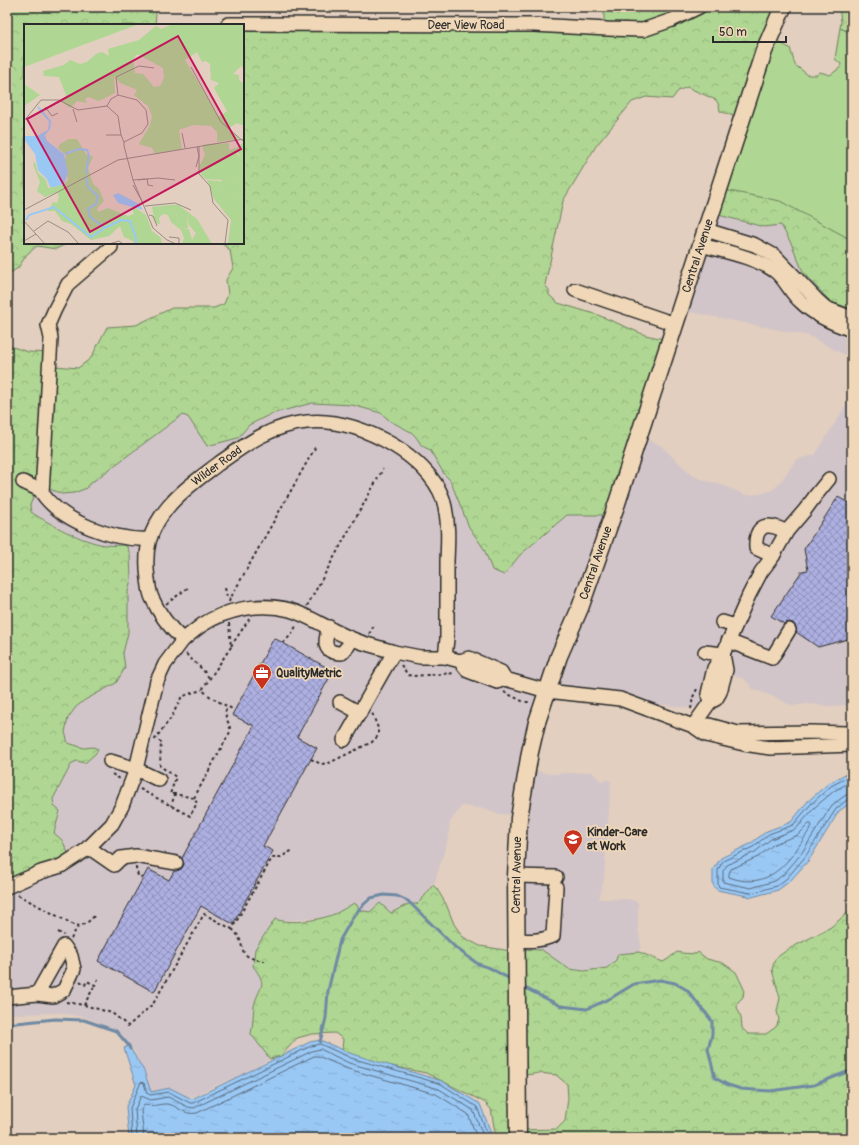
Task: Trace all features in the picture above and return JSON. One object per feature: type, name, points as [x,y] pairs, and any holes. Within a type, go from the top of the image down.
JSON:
[{"type":"main road","name":"Central Avenue","points":[[518,1138],[516,876],[521,801],[537,722],[559,656],[580,608],[617,503],[764,51],[783,7]]},
{"type":"street","name":"Deer View Road","points":[[244,24],[534,25],[643,30],[672,20],[699,7]]},
{"type":"street","points":[[703,238],[758,247],[774,256],[826,308],[852,318]]},
{"type":"street","points":[[703,238],[753,261],[764,264],[777,272],[801,302],[817,314],[833,323],[852,330]]},
{"type":"street","points":[[42,491],[51,338],[48,325],[54,309],[68,284],[111,247]]},
{"type":"street","points":[[753,261],[758,247]]},
{"type":"street","points":[[575,290],[675,324]]},
{"type":"street","name":"Wilder Road","points":[[183,640],[170,628],[151,596],[147,571],[147,548],[149,539],[159,519],[168,507],[192,484],[244,446],[286,425],[322,422],[346,425],[369,433],[399,449],[417,462],[436,485],[443,499],[448,523],[447,639],[445,657]]},
{"type":"street","points":[[693,726],[710,702],[716,699],[720,692],[726,670],[723,654],[761,572],[773,556],[787,531],[829,480]]},
{"type":"street","points":[[23,482],[42,491],[49,502],[80,523],[120,537],[139,540],[149,539]]},
{"type":"street","points":[[773,556],[756,548],[758,532],[762,527],[766,526],[787,531]]},
{"type":"street","points":[[10,890],[41,872],[61,866],[88,847],[112,824],[122,806],[136,769],[157,681],[165,664],[183,640],[203,624],[220,616],[240,610],[259,607],[290,610],[298,618],[329,627],[352,639],[397,657],[445,657],[461,667],[469,658],[501,672],[505,685],[620,699],[693,726],[709,725],[737,738],[770,748],[852,745]]},
{"type":"street","points":[[722,622],[735,626]]},
{"type":"street","points":[[329,627],[325,640],[327,648],[334,653],[342,653],[352,639]]},
{"type":"street","points":[[728,641],[772,658],[789,630]]},
{"type":"street","points":[[705,652],[723,654]]},
{"type":"street","points":[[344,740],[366,710],[397,657]]},
{"type":"street","points":[[340,702],[366,710]]},
{"type":"street","points":[[737,738],[811,732],[846,733],[852,735]]},
{"type":"street","points":[[110,761],[136,769],[159,780]]},
{"type":"street","points":[[88,847],[114,865],[121,858],[136,856],[176,863]]},
{"type":"street","points":[[516,876],[556,882],[553,936],[542,940],[516,940]]},
{"type":"street","points":[[7,997],[37,994]]},
{"type":"path","points":[[231,647],[229,613],[230,599],[316,446]]},
{"type":"path","points":[[283,644],[292,634],[299,622],[298,618],[383,469]]},
{"type":"path","points":[[225,588],[227,597],[230,599]]},
{"type":"path","points":[[140,790],[190,816],[197,803],[194,798],[170,794],[176,777],[160,766],[161,742],[155,739],[170,718],[181,698],[188,694],[202,690],[252,616],[244,617]]},
{"type":"path","points":[[397,657],[408,675],[413,676],[461,667]]},
{"type":"path","points":[[505,685],[524,702]]},
{"type":"path","points":[[202,690],[212,698],[234,710]]},
{"type":"path","points":[[194,798],[230,732],[225,713],[227,707]]},
{"type":"path","points":[[311,759],[321,764],[329,764],[372,742],[378,736],[378,728],[372,712],[366,710]]},
{"type":"path","points":[[171,806],[175,794]]},
{"type":"path","points":[[232,929],[272,858],[281,856],[293,850]]},
{"type":"path","points":[[130,867],[136,868],[138,876],[143,878]]},
{"type":"path","points":[[10,890],[76,926],[89,922],[95,915]]},
{"type":"path","points":[[60,1002],[84,1005],[112,1013],[128,1026],[153,1004],[204,914],[232,929],[240,936],[243,952],[248,957],[253,960],[265,961]]},
{"type":"path","points":[[71,939],[78,926]]},
{"type":"path","points":[[58,932],[65,935]]},
{"type":"path","points":[[84,1005],[99,977]]},
{"type":"path","points":[[77,980],[86,984],[87,981],[95,985]]},
{"type":"shaded area","points":[[711,213],[764,227],[781,224],[791,243],[831,302],[852,309],[852,359],[809,336],[680,310]]},
{"type":"shaded area","points":[[851,397],[852,705],[829,706],[808,704],[792,706],[751,688],[744,679],[728,674],[699,707],[688,708],[550,690],[527,769],[550,774],[592,772],[601,781],[611,781],[604,879],[599,899],[628,899],[638,902],[638,926],[641,946],[639,952],[618,954],[616,960],[607,968],[584,971],[569,969],[558,962],[520,949],[518,815],[496,814],[487,809],[462,806],[450,822],[447,843],[435,881],[417,904],[408,904],[390,913],[380,903],[371,912],[359,910],[354,903],[338,913],[321,918],[281,921],[253,966],[260,975],[262,985],[255,1006],[251,1034],[270,1059],[242,1075],[216,1085],[195,1096],[179,1098],[149,1094],[140,1074],[135,1052],[120,1036],[105,1026],[87,1018],[62,1013],[7,1014],[7,877],[11,886],[54,833],[60,811],[54,806],[53,799],[72,763],[77,761],[93,747],[84,748],[68,744],[65,732],[68,718],[76,707],[93,696],[125,668],[123,653],[128,633],[128,592],[131,579],[130,554],[126,546],[104,545],[84,540],[39,518],[31,512],[30,505],[32,497],[40,487],[74,493],[85,487],[182,415],[238,438],[249,425],[271,414],[312,403],[352,405],[381,413],[390,421],[411,432],[422,446],[430,450],[444,474],[450,479],[469,527],[484,549],[492,570],[504,575],[520,555],[567,515],[611,515],[638,436],[660,445],[692,475],[706,481],[718,483],[745,495],[760,494],[772,490],[779,484],[796,460],[815,455]]},
{"type":"green space","points":[[7,7],[160,7],[156,13],[155,24],[24,24],[24,244],[66,244],[56,249],[37,246],[27,254],[18,268],[10,273],[7,279]]},
{"type":"green space","points":[[604,7],[784,7],[741,119],[720,111],[716,100],[687,87],[678,91],[672,99],[646,97],[632,102],[596,146],[563,201],[545,285],[549,290],[549,295],[558,303],[598,315],[645,335],[669,340],[611,515],[567,515],[520,555],[504,575],[492,570],[484,549],[469,527],[450,480],[444,474],[430,450],[422,446],[411,432],[390,421],[381,413],[352,405],[312,403],[271,414],[249,425],[238,438],[207,446],[188,417],[182,415],[87,486],[87,488],[74,493],[62,494],[45,487],[36,491],[30,505],[31,512],[38,517],[66,532],[96,543],[105,545],[126,545],[130,554],[131,579],[128,592],[128,633],[123,653],[125,668],[116,683],[85,700],[76,707],[68,718],[65,732],[68,743],[84,748],[93,747],[98,749],[97,752],[85,763],[77,761],[72,763],[53,799],[54,806],[60,811],[54,833],[62,840],[70,857],[11,886],[7,877],[7,345],[28,352],[53,353],[55,366],[78,368],[91,358],[107,327],[136,325],[172,308],[214,308],[224,304],[228,294],[226,280],[233,268],[230,250],[222,244],[244,244],[244,25],[604,26]]},
{"type":"green space","points":[[839,7],[852,7],[852,33],[840,28],[841,21]]},
{"type":"green space","points":[[840,28],[852,33],[852,244],[848,238],[719,189],[769,38],[790,48],[795,65],[808,75],[817,75],[820,72],[830,75],[840,68],[841,64],[835,59]]},
{"type":"green space","points":[[719,189],[780,201],[848,238],[852,244],[852,309],[831,302],[804,274],[791,243],[781,225],[764,227],[711,213]]},
{"type":"green space","points":[[433,885],[446,904],[454,924],[463,937],[480,946],[511,951],[520,949],[542,950],[569,969],[584,971],[607,968],[616,960],[618,954],[639,952],[663,962],[677,952],[696,954],[698,952],[707,959],[723,963],[736,972],[744,989],[743,997],[738,1002],[737,1007],[741,1017],[742,1028],[748,1034],[766,1034],[776,1027],[779,1020],[777,1011],[780,998],[772,970],[775,959],[787,950],[831,927],[852,909],[852,1138],[496,1138],[491,1109],[484,1102],[426,1073],[360,1061],[342,1050],[343,1039],[335,1033],[312,1034],[297,1038],[281,1056],[270,1059],[251,1034],[254,1006],[262,982],[253,966],[255,949],[275,919],[289,922],[315,920],[337,913],[354,903],[357,905],[359,910],[370,912],[380,903],[391,913],[408,904],[417,904]],"holes":[[[540,1073],[556,1075],[567,1084],[568,1098],[565,1121],[557,1129],[519,1130],[518,1076]]]},
{"type":"water","points":[[851,771],[852,802],[839,811],[809,860],[790,881],[778,890],[752,897],[717,890],[713,885],[713,869],[721,858],[750,844],[767,831],[791,822],[808,801],[829,783]]},
{"type":"water","points":[[320,1040],[352,1054],[442,1081],[480,1104],[493,1138],[129,1138],[126,1107],[136,1085],[124,1048],[129,1046],[144,1071],[151,1092],[170,1088],[192,1099],[310,1042]]},
{"type":"building","points":[[838,497],[852,505],[852,638],[818,647],[796,632],[796,627],[793,623],[789,622],[784,624],[771,616],[802,571],[808,570],[804,549]]},
{"type":"building","points":[[274,638],[333,671],[297,737],[317,748],[263,846],[273,851],[233,924],[201,906],[154,992],[98,961],[148,869],[169,880],[174,871],[182,868],[184,864],[182,858],[254,726],[232,715]]},
{"type":"waterway","points":[[320,1042],[326,1018],[328,991],[340,940],[353,917],[371,898],[384,895],[397,896],[408,901],[456,948],[478,964],[490,968],[508,978]]},
{"type":"waterway","points":[[525,988],[561,1006],[587,1009],[611,998],[634,984],[660,980],[675,983],[687,990],[712,1021],[712,1035],[708,1049],[715,1078],[728,1085],[741,1089],[770,1091],[814,1085],[852,1070]]},
{"type":"waterway","points":[[7,1024],[55,1019],[84,1020],[116,1031],[130,1049]]},
{"type":"place","name":"QualityMetric","points":[[262,690]]},
{"type":"place","name":"Kinder-Care at Work","points":[[573,856]]}]
